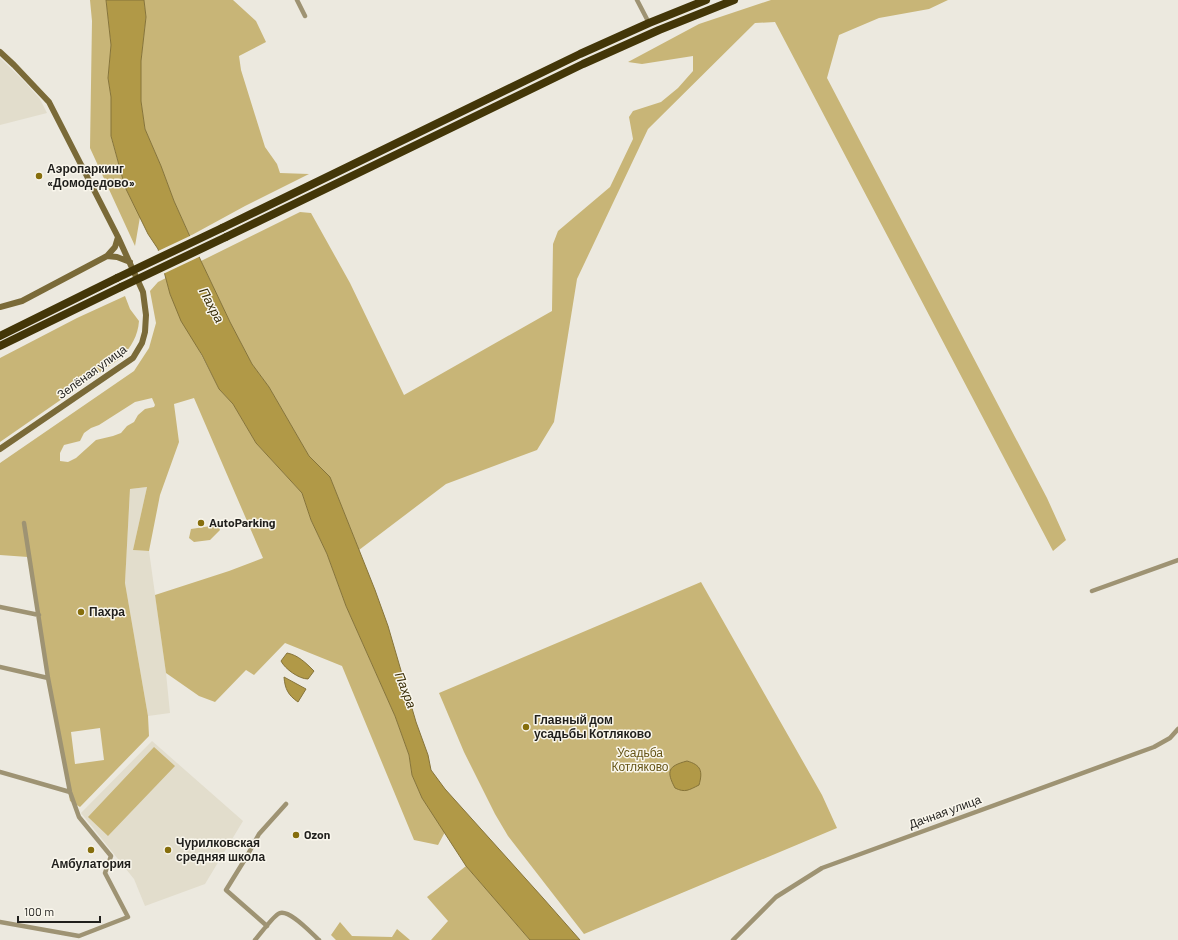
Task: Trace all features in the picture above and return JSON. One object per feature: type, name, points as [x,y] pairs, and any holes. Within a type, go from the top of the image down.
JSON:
[{"type":"highway","points":[[0,336],[580,54],[649,23],[706,0]]},
{"type":"highway","points":[[0,346],[583,64],[659,30],[734,0]]},
{"type":"street","points":[[297,0],[305,16]]},
{"type":"street","points":[[637,0],[649,23]]},
{"type":"street","name":"Зелёная улица","points":[[0,52],[49,102],[130,262],[143,292],[146,315],[145,332],[142,343],[133,358],[0,449]]},
{"type":"street","points":[[0,307],[22,301],[107,256],[115,247],[118,237]]},
{"type":"street","points":[[107,256],[117,257],[130,262]]},
{"type":"street","points":[[0,922],[79,936],[128,916],[105,873],[111,856],[79,817],[70,792],[48,678],[24,523]]},
{"type":"street","points":[[1092,592],[1178,560]]},
{"type":"street","points":[[0,607],[39,615]]},
{"type":"street","points":[[0,667],[48,678]]},
{"type":"street","name":"Дачная улица","points":[[733,940],[776,897],[822,868],[1154,747],[1170,738],[1178,729]]},
{"type":"street","points":[[0,772],[70,792]]},
{"type":"street","points":[[267,926],[226,890],[259,834],[286,804]]},
{"type":"street","points":[[255,940],[279,913],[285,912],[292,916],[319,940]]},
{"type":"shaded area","points":[[0,58],[40,99],[47,113],[0,125]]},
{"type":"shaded area","points":[[147,487],[133,550],[149,551],[170,713],[148,716],[125,583],[130,489]]},
{"type":"shaded area","name":"Чурилковская средняя школа","points":[[152,741],[243,821],[205,884],[145,906],[134,879],[81,813]]},
{"type":"green space","points":[[90,0],[106,0],[111,45],[108,78],[111,97],[111,137],[125,187],[140,217],[135,246],[90,148],[92,21]]},
{"type":"green space","points":[[144,0],[233,0],[256,21],[266,42],[239,56],[241,70],[265,147],[277,164],[280,173],[309,174],[190,236],[145,129],[141,101],[141,61],[146,17]]},
{"type":"green space","points":[[771,0],[948,0],[929,9],[879,18],[839,35],[827,78],[1047,498],[1066,540],[1053,551],[775,22],[755,23],[648,129],[577,279],[554,422],[537,450],[446,484],[359,550],[330,477],[309,456],[269,387],[252,364],[201,261],[300,212],[311,213],[350,283],[404,395],[552,311],[553,244],[558,231],[610,187],[633,139],[629,117],[633,111],[661,102],[678,88],[693,71],[693,56],[642,64],[628,62],[699,24]]},
{"type":"green space","points":[[166,278],[170,294],[219,389],[233,404],[256,443],[302,493],[311,520],[327,554],[346,606],[395,716],[409,755],[412,775],[422,798],[445,832],[438,845],[414,840],[342,666],[285,643],[254,675],[246,670],[215,702],[199,696],[166,673],[155,595],[229,571],[263,558],[194,398],[174,404],[179,442],[160,495],[149,551],[133,550],[147,487],[130,489],[125,583],[148,716],[149,736],[80,807],[70,801],[28,557],[0,555],[0,463],[134,371],[149,348],[156,323],[150,291],[158,282]],"holes":[[[152,398],[155,405],[154,407],[145,409],[138,415],[134,422],[127,426],[121,433],[96,440],[76,458],[68,462],[60,461],[60,453],[64,445],[80,441],[84,433],[91,428],[99,425],[135,402]],[[100,728],[104,760],[75,764],[71,732]]]},
{"type":"green space","points":[[125,296],[130,309],[139,321],[136,336],[125,354],[0,442],[0,358],[77,318]]},
{"type":"green space","points":[[218,524],[220,530],[210,540],[194,542],[189,538],[191,529]]},
{"type":"green space","name":"Усадьба Котляково","points":[[701,582],[822,795],[837,828],[584,934],[508,836],[495,814],[464,752],[439,693]]},
{"type":"green space","points":[[154,747],[175,766],[108,836],[88,817]]},
{"type":"green space","points":[[466,866],[530,940],[431,940],[448,921],[427,897]]},
{"type":"green space","points":[[340,922],[352,936],[392,937],[397,929],[410,940],[336,940],[331,935]]},
{"type":"water","points":[[106,0],[144,0],[146,17],[141,61],[141,101],[145,129],[174,201],[201,261],[252,364],[269,387],[309,456],[330,477],[388,626],[416,722],[428,755],[431,770],[445,789],[580,940],[530,940],[466,866],[422,798],[412,775],[409,755],[395,716],[346,606],[327,554],[311,520],[302,493],[256,443],[233,404],[219,389],[202,355],[181,321],[170,294],[158,249],[148,234],[125,187],[111,136],[111,97],[108,78],[111,45]]},
{"type":"water","points":[[287,653],[298,657],[314,671],[308,679],[304,679],[297,675],[283,664],[281,661]]},
{"type":"water","points":[[284,677],[306,689],[298,702],[288,691],[285,685]]},
{"type":"water","points":[[687,761],[695,764],[700,769],[701,776],[699,785],[684,791],[675,788],[670,777],[670,770],[672,767]]},
{"type":"pier","points":[[192,235],[201,256],[163,274],[156,252]]},
{"type":"place","name":"Аэропаркинг «Домодедово»","points":[[39,176]]},
{"type":"place","name":"AutoParking","points":[[201,523]]},
{"type":"place","name":"Пахра","points":[[81,612]]},
{"type":"place","name":"Главный дом усадьбы Котляково","points":[[526,727]]},
{"type":"place","name":"Ozon","points":[[296,835]]},
{"type":"place","name":"Амбулатория","points":[[91,850]]},
{"type":"place","name":"Чурилковская средняя школа","points":[[168,850]]}]
